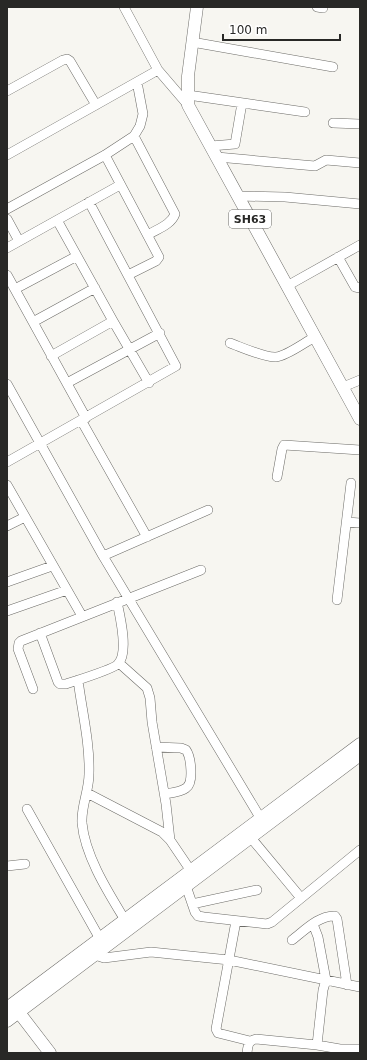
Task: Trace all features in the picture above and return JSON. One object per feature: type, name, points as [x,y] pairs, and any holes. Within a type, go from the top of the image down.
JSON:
[{"type":"main road","name":"SH63","points":[[197,7],[188,76],[188,100],[217,158],[360,418]]},
{"type":"main road","points":[[7,1022],[11,1007],[186,886],[248,834],[261,819],[360,744]]},
{"type":"main road","points":[[90,953],[100,939],[191,871],[248,834],[360,755]]},
{"type":"main road","points":[[11,1007],[50,1053]]},
{"type":"street","points":[[124,7],[158,70],[188,100],[242,103],[305,112]]},
{"type":"street","points":[[192,42],[333,67]]},
{"type":"street","points":[[7,91],[67,59],[70,61],[96,106]]},
{"type":"street","points":[[7,154],[96,106],[158,70]]},
{"type":"street","points":[[7,209],[105,155],[134,136],[140,126],[143,114],[137,82]]},
{"type":"street","points":[[211,146],[235,144],[242,103]]},
{"type":"street","points":[[333,123],[360,124]]},
{"type":"street","points":[[134,136],[175,214],[173,220],[148,235]]},
{"type":"street","points":[[105,155],[159,257],[156,261],[128,275]]},
{"type":"street","points":[[217,158],[315,166],[326,160],[360,163]]},
{"type":"street","points":[[7,248],[120,185]]},
{"type":"street","points":[[238,196],[284,197],[360,204]]},
{"type":"street","points":[[7,462],[149,383],[176,366],[160,333],[89,202]]},
{"type":"street","points":[[7,219],[19,241]]},
{"type":"street","points":[[57,220],[113,322],[149,383]]},
{"type":"street","points":[[287,286],[360,245]]},
{"type":"street","points":[[15,289],[77,256]]},
{"type":"street","points":[[338,257],[355,287],[360,288]]},
{"type":"street","points":[[7,275],[67,383],[83,419],[147,537]]},
{"type":"street","points":[[33,322],[94,288]]},
{"type":"street","points":[[51,356],[113,322]]},
{"type":"street","points":[[67,383],[160,333]]},
{"type":"street","points":[[230,344],[264,355],[276,357],[315,337]]},
{"type":"street","points":[[343,388],[360,380]]},
{"type":"street","points":[[7,384],[103,556],[261,819]]},
{"type":"street","points":[[277,477],[284,445],[360,450]]},
{"type":"street","points":[[337,600],[351,483]]},
{"type":"street","points":[[8,490],[82,616]]},
{"type":"street","points":[[103,556],[208,510]]},
{"type":"street","points":[[7,526],[24,517]]},
{"type":"street","points":[[347,522],[360,523]]},
{"type":"street","points":[[7,582],[52,566]]},
{"type":"street","points":[[32,689],[18,646],[21,640],[201,570]]},
{"type":"street","points":[[7,611],[67,590]]},
{"type":"street","points":[[40,633],[58,682],[63,685],[116,666],[121,659],[123,637],[117,602]]},
{"type":"street","points":[[119,663],[147,688],[150,698],[152,722],[170,840]]},
{"type":"street","points":[[78,680],[89,761],[89,777],[87,793],[82,808],[82,823],[92,860],[103,883],[125,920]]},
{"type":"street","points":[[156,747],[181,748],[186,750],[190,758],[189,785],[181,790],[164,794]]},
{"type":"street","points":[[87,793],[162,832],[170,840],[191,871]]},
{"type":"street","points":[[27,809],[100,939]]},
{"type":"street","points":[[248,834],[301,898]]},
{"type":"street","points":[[186,886],[198,916],[204,918],[267,924],[272,922],[360,850]]},
{"type":"street","points":[[7,866],[25,864]]},
{"type":"street","points":[[192,904],[257,890]]},
{"type":"street","points":[[292,940],[312,924],[331,916],[335,916],[337,919],[347,984]]},
{"type":"street","points":[[236,921],[217,1031],[250,1041],[256,1039],[316,1045],[340,1050],[360,1049]]},
{"type":"street","points":[[312,924],[318,937],[325,982],[316,1045]]},
{"type":"street","points":[[90,953],[104,958],[151,952],[229,964],[325,982],[360,986]]},
{"type":"street","points":[[247,1053],[248,1044],[250,1041]]}]
